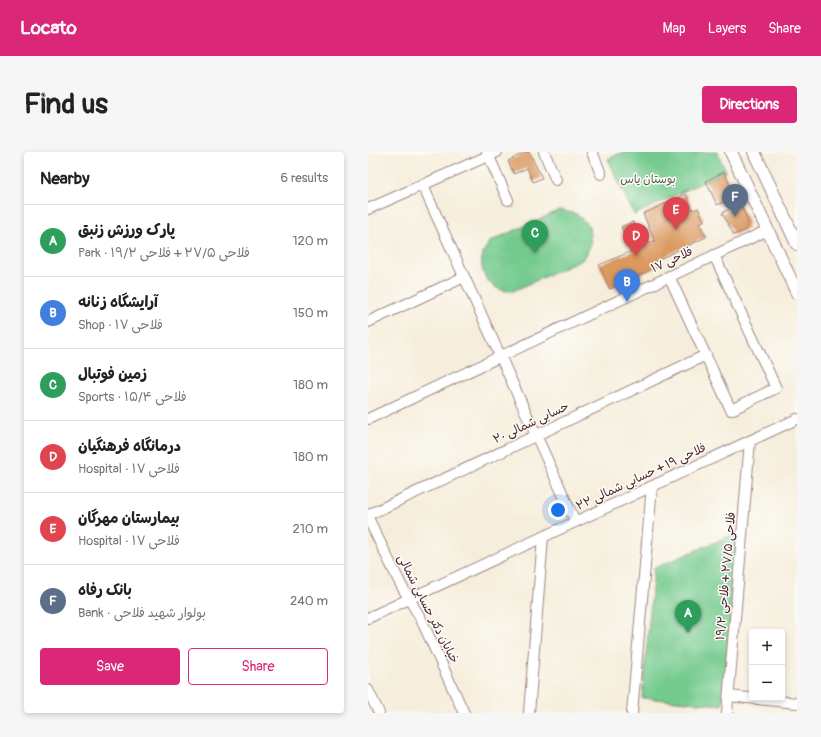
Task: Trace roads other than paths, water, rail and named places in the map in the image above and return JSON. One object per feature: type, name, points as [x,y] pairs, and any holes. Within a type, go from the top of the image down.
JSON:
[{"type":"main road","points":[[731,152],[797,293]]},
{"type":"main road","points":[[754,152],[797,244]]},
{"type":"street","points":[[544,152],[556,180]]},
{"type":"street","points":[[592,152],[601,174]]},
{"type":"street","points":[[368,209],[423,186],[491,153],[508,200]]},
{"type":"street","points":[[423,186],[575,521]]},
{"type":"street","name":"فلاحی ۱۷","points":[[368,419],[768,230]]},
{"type":"street","points":[[669,276],[731,410],[776,388],[714,255]]},
{"type":"street","points":[[368,322],[464,277]]},
{"type":"street","name":"حسابی شمالی ۲۰","points":[[368,514],[706,355]]},
{"type":"street","name":"فلاحی ۱۹ + حسابی شمالی ۲۲","points":[[368,618],[408,598],[797,419]]},
{"type":"street","name":"فلاحی ۲۷/۵ + فلاحی ۱۹/۲","points":[[727,713],[750,441]]},
{"type":"street","points":[[632,713],[652,486]]},
{"type":"street","name":"خیابان دکتر حسابی شمالی","points":[[368,518],[408,598],[421,619],[464,713]]},
{"type":"street","points":[[530,713],[543,536]]},
{"type":"street","points":[[368,690],[378,713]]},
{"type":"street","points":[[729,696],[797,703]]},
{"type":"place","name":"بانک رفاه","points":[[735,217]]},
{"type":"place","name":"بیمارستان مهرگان","points":[[676,230]]},
{"type":"place","name":"زمین فوتبال","points":[[535,253]]},
{"type":"place","name":"درمانگاه فرهنگیان","points":[[636,256]]},
{"type":"place","name":"آرایشگاه زنانه","points":[[627,302]]},
{"type":"place","name":"پارک ورزش زنبق","points":[[688,633]]},
{"type":"park label","name":"بوستان یاس","points":[[648,179]]}]
